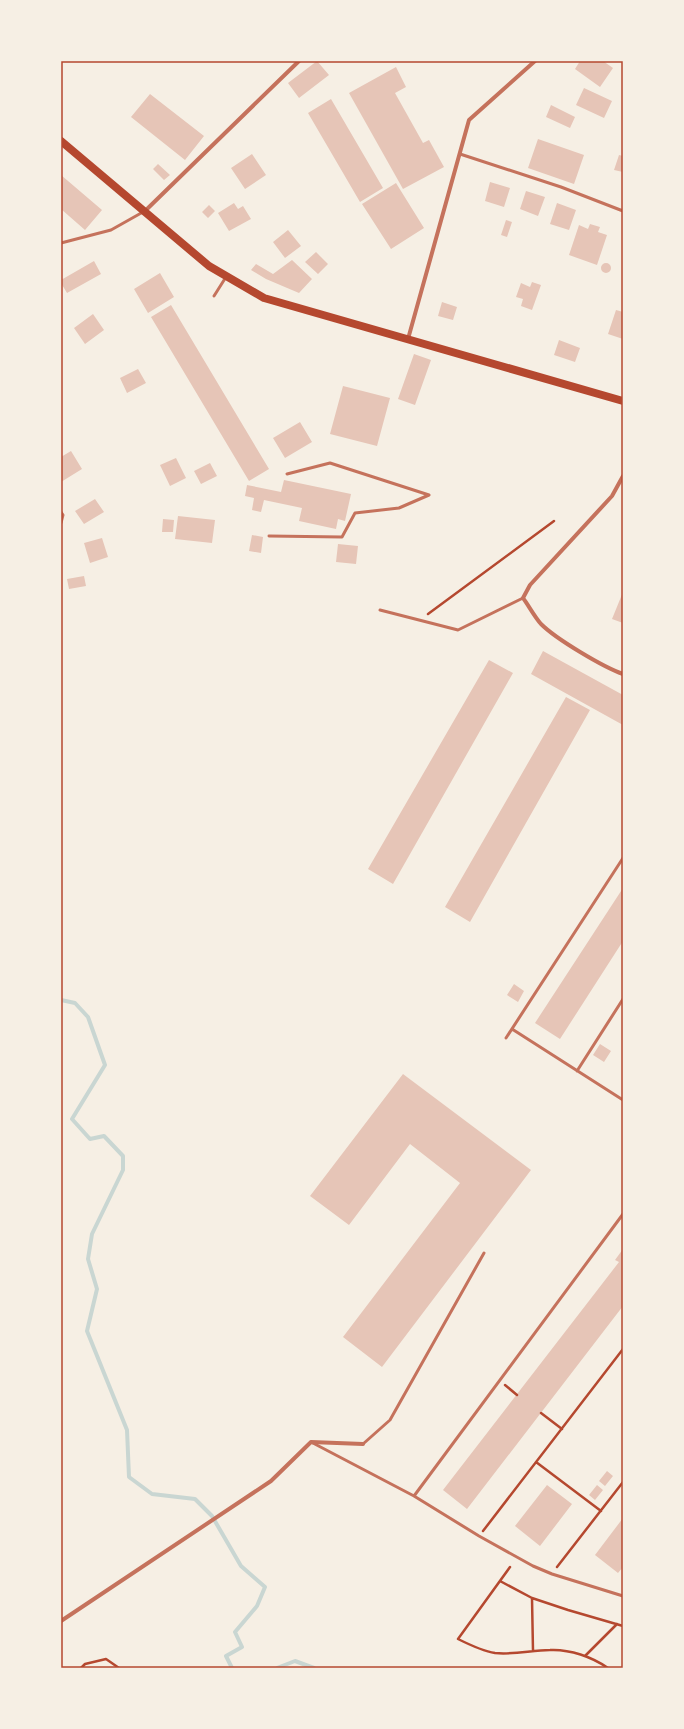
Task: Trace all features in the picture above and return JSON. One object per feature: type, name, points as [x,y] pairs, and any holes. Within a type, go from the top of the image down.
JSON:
[{"type":"main road","points":[[61,141],[209,266],[264,298],[623,401]]},
{"type":"street","points":[[145,211],[299,61]]},
{"type":"street","points":[[407,339],[469,120],[535,61]]},
{"type":"street","points":[[623,476],[612,496],[530,585],[523,598],[542,624],[605,667],[623,674]]},
{"type":"street","points":[[61,1621],[271,1481],[311,1442],[363,1444]]},
{"type":"lane","points":[[460,154],[561,187],[623,211]]},
{"type":"lane","points":[[61,243],[111,230],[145,211]]},
{"type":"lane","points":[[214,296],[226,276]]},
{"type":"lane","points":[[269,536],[342,537],[356,513],[399,508],[429,496],[330,463],[287,474]]},
{"type":"lane","points":[[61,512],[63,515],[61,523]]},
{"type":"lane","points":[[380,610],[458,630],[523,598]]},
{"type":"lane","points":[[506,1038],[623,858]]},
{"type":"lane","points":[[576,1071],[623,999]]},
{"type":"lane","points":[[512,1029],[623,1100]]},
{"type":"lane","points":[[414,1496],[623,1214]]},
{"type":"lane","points":[[363,1444],[390,1420],[484,1253]]},
{"type":"lane","points":[[311,1442],[414,1496],[479,1536],[552,1574],[623,1596]]},
{"type":"path","points":[[420,620],[554,521]]},
{"type":"path","points":[[479,1536],[623,1349]]},
{"type":"path","points":[[499,1381],[517,1395]]},
{"type":"path","points":[[541,1413],[562,1429]]},
{"type":"path","points":[[536,1462],[601,1511]]},
{"type":"path","points":[[552,1574],[623,1482]]},
{"type":"path","points":[[510,1567],[458,1639],[475,1648],[495,1653],[513,1654],[552,1650],[585,1656],[608,1668]]},
{"type":"path","points":[[500,1581],[532,1598],[623,1626]]},
{"type":"path","points":[[532,1598],[533,1651]]},
{"type":"path","points":[[585,1656],[617,1624]]},
{"type":"path","points":[[81,1668],[85,1664],[106,1658],[119,1668]]},
{"type":"building","points":[[317,61],[329,75],[299,98],[288,83]]},
{"type":"building","points":[[580,61],[603,61],[613,68],[600,87],[575,69]]},
{"type":"building","points":[[396,67],[406,87],[395,93],[423,143],[429,140],[444,167],[403,189],[349,93]]},
{"type":"building","points":[[584,88],[612,101],[604,118],[576,105]]},
{"type":"building","points":[[150,94],[204,136],[185,160],[131,117]]},
{"type":"building","points":[[331,99],[383,188],[360,202],[308,113]]},
{"type":"building","points":[[551,105],[575,117],[570,128],[546,117]]},
{"type":"building","points":[[538,139],[584,155],[574,184],[528,168]]},
{"type":"building","points":[[252,154],[266,175],[245,189],[231,168]]},
{"type":"building","points":[[619,155],[623,156],[623,172],[614,170]]},
{"type":"building","points":[[158,164],[170,175],[164,180],[153,169]]},
{"type":"building","points":[[61,175],[102,210],[85,230],[61,209]]},
{"type":"building","points":[[490,182],[510,188],[504,207],[485,201]]},
{"type":"building","points":[[396,183],[424,228],[391,249],[362,204]]},
{"type":"building","points":[[526,191],[545,197],[538,216],[520,209]]},
{"type":"building","points":[[234,203],[238,209],[243,206],[251,219],[229,231],[218,213]]},
{"type":"building","points":[[557,203],[576,210],[569,230],[550,224]]},
{"type":"building","points":[[209,205],[215,211],[208,218],[202,212]]},
{"type":"building","points":[[506,220],[512,222],[507,237],[501,235]]},
{"type":"building","points":[[590,224],[600,227],[598,232],[607,235],[597,265],[569,255],[579,225],[588,229]]},
{"type":"building","points":[[288,230],[301,246],[285,258],[273,242]]},
{"type":"building","points":[[316,252],[328,264],[318,274],[305,262]]},
{"type":"building","points":[[292,260],[312,279],[299,293],[266,279],[251,270],[256,264],[273,274]]},
{"type":"building","points":[[94,261],[101,274],[67,293],[61,283],[61,280]]},
{"type":"building","points":[[604,263],[608,263],[610,264],[610,272],[604,273],[601,270],[601,266]]},
{"type":"building","points":[[160,273],[174,297],[148,313],[134,289]]},
{"type":"building","points":[[532,282],[541,285],[532,310],[521,306],[523,299],[516,297],[521,283],[530,287]]},
{"type":"building","points":[[442,302],[457,307],[453,320],[438,316]]},
{"type":"building","points":[[171,305],[269,469],[249,481],[151,317]]},
{"type":"building","points":[[616,310],[623,312],[623,339],[608,334]]},
{"type":"building","points":[[93,314],[104,330],[85,344],[74,328]]},
{"type":"building","points":[[559,340],[580,348],[575,362],[554,355]]},
{"type":"building","points":[[414,354],[431,360],[415,405],[398,399]]},
{"type":"building","points":[[138,369],[146,383],[127,393],[120,378]]},
{"type":"building","points":[[343,386],[390,398],[377,446],[330,434]]},
{"type":"building","points":[[300,422],[312,442],[285,458],[273,438]]},
{"type":"building","points":[[71,451],[82,469],[61,482],[61,457]]},
{"type":"building","points":[[176,458],[186,478],[170,486],[160,465]]},
{"type":"building","points":[[210,463],[217,476],[201,484],[194,471]]},
{"type":"building","points":[[284,480],[351,494],[345,521],[338,519],[336,529],[299,521],[302,508],[264,500],[261,512],[252,510],[254,498],[245,496],[247,485],[281,492]]},
{"type":"building","points":[[95,499],[104,512],[84,524],[75,511]]},
{"type":"building","points":[[178,516],[215,520],[212,543],[175,539]]},
{"type":"building","points":[[163,519],[174,520],[173,532],[162,532]]},
{"type":"building","points":[[252,535],[263,537],[261,553],[249,551]]},
{"type":"building","points":[[102,538],[108,557],[90,563],[84,543]]},
{"type":"building","points":[[338,544],[358,546],[356,564],[336,562]]},
{"type":"building","points":[[84,576],[86,586],[69,589],[67,579]]},
{"type":"building","points":[[623,592],[623,623],[612,619]]},
{"type":"building","points":[[543,651],[623,695],[623,725],[531,674]]},
{"type":"building","points":[[489,660],[513,673],[393,884],[368,869]]},
{"type":"building","points":[[566,697],[590,710],[470,922],[445,907]]},
{"type":"building","points":[[623,888],[623,941],[560,1039],[535,1023]]},
{"type":"building","points":[[514,984],[524,991],[518,1002],[507,995]]},
{"type":"building","points":[[600,1044],[611,1051],[604,1062],[593,1055]]},
{"type":"building","points":[[403,1074],[531,1170],[382,1367],[343,1337],[460,1183],[410,1144],[349,1225],[310,1196]]},
{"type":"building","points":[[623,1249],[623,1306],[467,1509],[443,1490],[619,1262],[615,1260]]},
{"type":"building","points":[[607,1471],[613,1476],[605,1486],[599,1481]]},
{"type":"building","points":[[547,1485],[572,1504],[540,1546],[515,1526]]},
{"type":"building","points":[[597,1485],[603,1490],[595,1500],[589,1495]]},
{"type":"building","points":[[623,1518],[623,1567],[618,1573],[595,1555]]},
{"type":"waterway","points":[[61,1000],[75,1003],[88,1017],[105,1065],[72,1119],[90,1139],[104,1136],[123,1156],[123,1170],[92,1234],[88,1259],[97,1289],[87,1331],[127,1430],[129,1477],[152,1494],[195,1499],[212,1516],[241,1566],[265,1587],[257,1606],[235,1632],[242,1647],[226,1656],[232,1668]]},
{"type":"waterway","points":[[277,1668],[295,1661],[314,1668]]}]
